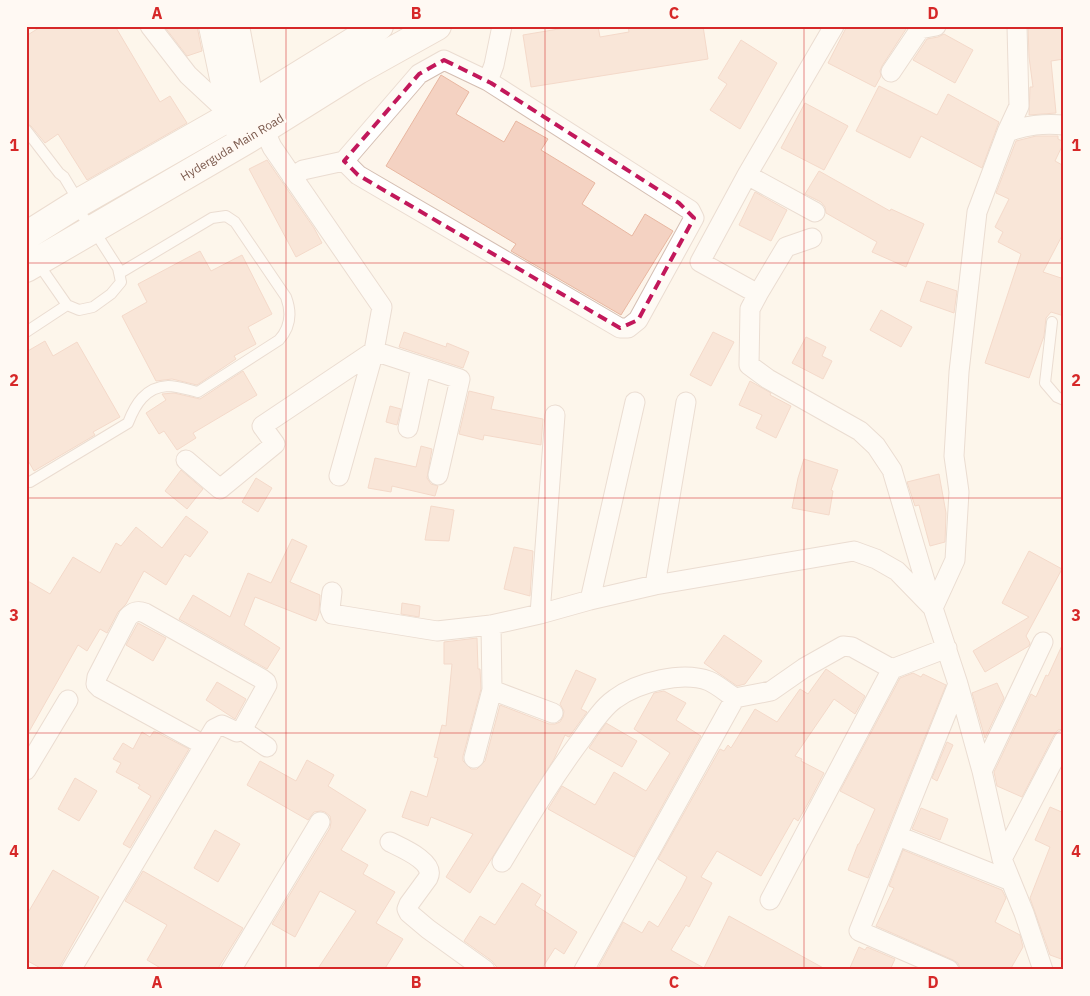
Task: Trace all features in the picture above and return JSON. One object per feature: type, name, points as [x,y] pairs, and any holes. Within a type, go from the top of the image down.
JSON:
[{"type":"main road","points":[[213,26],[241,111],[261,139]]},
{"type":"main road","points":[[234,26],[241,111]]},
{"type":"main road","points":[[26,236],[241,111],[378,26]]},
{"type":"main road","name":"Hyderguda Main Road","points":[[30,258],[93,229],[261,139],[358,70],[437,26]]},
{"type":"street","points":[[150,26],[188,75],[241,111]]},
{"type":"street","points":[[484,79],[490,41],[488,26]]},
{"type":"street","points":[[484,79],[494,65],[502,26]]},
{"type":"street","points":[[758,294],[700,262],[747,175],[834,26]]},
{"type":"street","points":[[891,72],[920,29],[936,26]]},
{"type":"street","points":[[933,608],[955,560],[959,492],[954,456],[959,372],[978,212],[1007,132],[1019,106],[1017,26]]},
{"type":"street","points":[[292,177],[303,170],[344,161],[419,74],[444,60],[484,79],[690,210],[694,218],[638,320],[628,328],[620,328],[358,175],[344,161]]},
{"type":"street","points":[[1007,132],[1022,126],[1044,123],[1064,125]]},
{"type":"street","points":[[261,139],[292,177],[382,307],[374,351],[339,476]]},
{"type":"street","points":[[747,175],[814,212]]},
{"type":"street","points":[[812,238],[786,247],[750,309],[748,365],[768,379],[860,431],[876,446],[892,470],[958,684],[982,771],[1002,859],[1024,913],[1043,970]]},
{"type":"street","points":[[374,351],[460,379],[438,475]]},
{"type":"street","points":[[186,460],[220,488],[275,444],[262,426],[374,351]]},
{"type":"street","points":[[408,428],[421,367]]},
{"type":"street","points":[[590,600],[634,402]]},
{"type":"street","points":[[655,585],[686,402]]},
{"type":"street","points":[[540,614],[555,415]]},
{"type":"street","points":[[332,592],[330,609],[332,614],[437,631],[491,625],[655,585],[854,551],[876,559],[898,571],[933,608]]},
{"type":"street","points":[[71,970],[214,729],[222,725],[237,732],[242,730],[266,685],[265,681],[144,613],[139,611],[132,613],[128,617],[97,677],[96,684],[204,745]]},
{"type":"street","points":[[474,758],[492,690],[491,625]]},
{"type":"street","points":[[982,771],[1043,642]]},
{"type":"street","points":[[502,862],[555,775],[597,719],[614,699],[634,689],[658,680],[689,677],[710,682],[735,698],[771,691],[804,668],[843,646],[852,647],[892,669]]},
{"type":"street","points":[[770,900],[892,669],[946,648]]},
{"type":"street","points":[[950,970],[859,932],[958,684]]},
{"type":"street","points":[[492,690],[553,713]]},
{"type":"street","points":[[584,970],[735,698]]},
{"type":"street","points":[[26,770],[68,700]]},
{"type":"street","points":[[242,730],[267,747]]},
{"type":"street","points":[[1002,859],[1064,740]]},
{"type":"street","points":[[231,970],[320,822]]},
{"type":"street","points":[[898,836],[1010,881]]},
{"type":"street","points":[[390,842],[422,860],[429,869],[430,874],[428,878],[409,904],[407,909],[409,912],[428,929],[485,970]]},
{"type":"lane","points":[[26,130],[64,177],[73,192],[75,207],[93,229],[118,268],[121,282],[110,294],[93,307],[79,310],[67,305],[30,258]]},
{"type":"lane","points":[[26,482],[30,482],[128,423],[133,410],[142,396],[154,388],[169,386],[198,392],[280,340],[287,332],[290,308],[286,297],[235,222],[226,216],[212,218],[120,273]]},
{"type":"lane","points":[[26,332],[67,305]]},
{"type":"lane","points":[[1052,322],[1045,383],[1057,397],[1064,400]]},
{"type":"highlighted area","points":[[444,60],[491,83],[679,203],[694,218],[638,320],[620,328],[358,175],[344,161],[419,74]]},
{"type":"building","points":[[42,26],[115,26],[160,102],[170,96],[187,123],[87,180],[58,134],[45,143],[31,126],[26,123],[26,36]]},
{"type":"building","points":[[164,26],[197,26],[202,51],[187,56]]},
{"type":"building","points":[[576,26],[598,26],[600,37],[629,32],[628,26],[703,26],[708,59],[531,87],[523,35]]},
{"type":"building","points":[[847,26],[908,26],[882,66],[881,76],[875,87],[828,63]]},
{"type":"building","points":[[1028,26],[1064,26],[1064,59],[1051,61],[1056,113],[1029,115],[1030,87],[1033,87],[1029,57]]},
{"type":"building","points":[[944,34],[973,50],[955,83],[913,60],[927,39]]},
{"type":"building","points":[[741,40],[777,63],[740,129],[710,110],[727,84],[718,78]]},
{"type":"building","points":[[441,75],[469,92],[456,114],[504,142],[516,121],[548,139],[541,150],[595,183],[582,204],[632,236],[645,214],[673,231],[621,315],[511,251],[516,244],[386,166]]},
{"type":"building","points":[[879,86],[937,115],[948,94],[999,122],[982,168],[921,136],[910,158],[856,131]]},
{"type":"building","points":[[805,103],[848,126],[824,170],[781,148]]},
{"type":"building","points":[[1036,136],[1058,136],[1058,139],[1064,142],[1055,161],[1064,166],[1064,232],[1043,272],[1064,279],[1064,316],[1051,312],[1046,318],[1044,336],[1029,378],[985,363],[1021,254],[998,242],[1003,232],[995,227],[1009,199],[996,193],[1016,141]]},
{"type":"building","points":[[267,160],[314,228],[322,243],[296,257],[249,169]]},
{"type":"building","points":[[819,171],[890,211],[891,209],[924,224],[906,267],[872,252],[877,242],[826,213],[825,207],[821,202],[805,194]]},
{"type":"building","points":[[755,192],[787,210],[771,241],[739,225]]},
{"type":"building","points":[[200,251],[211,271],[242,255],[272,314],[248,327],[256,344],[234,356],[236,359],[197,385],[172,379],[156,381],[122,316],[147,302],[138,284]]},
{"type":"building","points":[[927,281],[957,291],[954,313],[920,301]]},
{"type":"building","points":[[881,310],[912,327],[901,347],[870,330]]},
{"type":"building","points":[[404,332],[446,347],[447,343],[469,352],[463,368],[399,347]]},
{"type":"building","points":[[713,332],[734,342],[711,386],[690,375]]},
{"type":"building","points":[[806,337],[826,347],[822,356],[832,361],[823,379],[792,363]]},
{"type":"building","points":[[45,341],[53,356],[77,342],[120,417],[93,432],[95,435],[34,471],[26,457],[26,352]]},
{"type":"building","points":[[243,371],[257,395],[193,433],[196,438],[177,450],[164,431],[159,434],[146,413],[166,400],[162,394],[174,393],[200,399]]},
{"type":"building","points":[[750,381],[771,393],[770,395],[791,406],[776,438],[756,428],[762,415],[739,405]]},
{"type":"building","points":[[469,391],[494,397],[491,409],[543,419],[541,445],[484,435],[483,440],[459,434]]},
{"type":"building","points":[[390,406],[401,409],[397,425],[386,422]]},
{"type":"building","points":[[421,446],[432,449],[427,478],[431,484],[438,486],[435,496],[392,486],[391,492],[368,488],[375,458],[416,467]]},
{"type":"building","points":[[804,459],[838,470],[831,490],[833,491],[829,515],[792,508]]},
{"type":"building","points":[[181,470],[203,489],[187,509],[165,491]]},
{"type":"building","points":[[939,474],[946,513],[945,542],[930,546],[919,505],[915,506],[907,482]]},
{"type":"building","points":[[256,478],[272,488],[258,512],[242,502]]},
{"type":"building","points":[[431,506],[454,510],[449,541],[425,540]]},
{"type":"building","points":[[186,516],[208,532],[190,557],[185,554],[166,585],[144,571],[107,633],[100,629],[87,651],[78,645],[26,737],[26,580],[50,594],[73,557],[100,573],[116,543],[121,546],[136,527],[162,548]]},
{"type":"building","points":[[292,539],[307,546],[290,582],[320,595],[319,613],[316,621],[255,597],[244,625],[280,648],[267,669],[179,619],[193,595],[230,617],[248,573],[271,583]]},
{"type":"building","points":[[514,547],[533,551],[530,596],[504,589]]},
{"type":"building","points":[[1029,551],[1062,569],[1026,636],[1030,643],[1029,646],[985,672],[973,651],[1029,617],[1002,603]]},
{"type":"building","points":[[402,603],[420,606],[419,617],[401,614]]},
{"type":"building","points":[[138,623],[166,638],[153,661],[126,645]]},
{"type":"building","points":[[724,635],[762,661],[745,684],[737,686],[704,663]]},
{"type":"building","points":[[477,638],[481,689],[463,756],[463,761],[471,769],[477,769],[485,761],[500,705],[549,724],[555,724],[560,722],[563,717],[564,711],[560,704],[576,670],[596,679],[581,709],[587,712],[569,737],[565,735],[554,759],[470,893],[446,877],[473,834],[431,817],[428,826],[402,817],[411,791],[427,797],[438,758],[434,757],[442,725],[446,726],[452,664],[444,664],[444,642]]},
{"type":"building","points":[[1064,641],[1064,729],[1058,730],[1054,735],[1022,797],[997,786],[994,772],[1031,694],[1036,697]]},
{"type":"building","points":[[826,669],[865,696],[855,714],[834,699],[795,756],[824,773],[810,800],[798,821],[794,818],[761,876],[717,851],[701,877],[712,883],[689,927],[686,925],[671,950],[704,968],[729,916],[827,970],[597,970],[623,922],[642,933],[649,921],[658,927],[682,887],[687,877],[658,859],[720,749],[724,751],[728,745],[731,748],[755,709],[777,722],[800,689],[808,694]]},
{"type":"building","points":[[913,673],[921,677],[923,674],[946,685],[868,878],[848,870],[875,809],[840,791],[900,678]]},
{"type":"building","points":[[217,682],[246,699],[235,719],[206,700]]},
{"type":"building","points":[[997,683],[1004,698],[985,738],[972,693]]},
{"type":"building","points":[[664,691],[686,703],[676,720],[701,736],[634,857],[548,809],[562,786],[595,805],[614,772],[646,791],[670,753],[634,729],[654,693]]},
{"type":"building","points":[[606,723],[637,741],[622,767],[589,748]]},
{"type":"building","points":[[154,731],[189,749],[130,848],[123,844],[151,796],[138,788],[140,785],[116,772],[121,763],[113,759],[123,743],[133,749],[142,732],[150,737]]},
{"type":"building","points":[[947,742],[953,745],[937,781],[932,778]]},
{"type":"building","points":[[307,760],[334,775],[328,786],[366,810],[341,850],[368,865],[363,874],[395,892],[376,923],[403,939],[384,970],[317,970],[356,911],[320,891],[295,937],[272,924],[330,828],[330,816],[321,811],[314,812],[308,820],[247,785],[260,761],[296,781]]},
{"type":"building","points":[[75,778],[97,791],[79,821],[58,809]]},
{"type":"building","points":[[1050,807],[1064,813],[1064,960],[1050,955],[1030,898],[1050,847],[1035,840]]},
{"type":"building","points":[[921,808],[948,819],[940,840],[912,829]]},
{"type":"building","points":[[215,830],[240,844],[218,882],[194,868]]},
{"type":"building","points":[[903,850],[1002,890],[1006,898],[995,922],[1020,935],[1023,947],[1010,970],[964,970],[953,960],[876,926],[894,888],[889,886]]},
{"type":"building","points":[[53,870],[99,897],[58,970],[44,970],[26,960],[26,916]]},
{"type":"building","points":[[143,871],[243,928],[217,970],[164,970],[147,960],[167,925],[125,901]]},
{"type":"building","points":[[522,883],[541,895],[535,905],[577,932],[564,954],[555,948],[541,970],[499,970],[492,961],[464,941],[480,916],[495,925]]},
{"type":"building","points":[[859,947],[865,950],[867,947],[895,959],[890,970],[849,970]]}]
